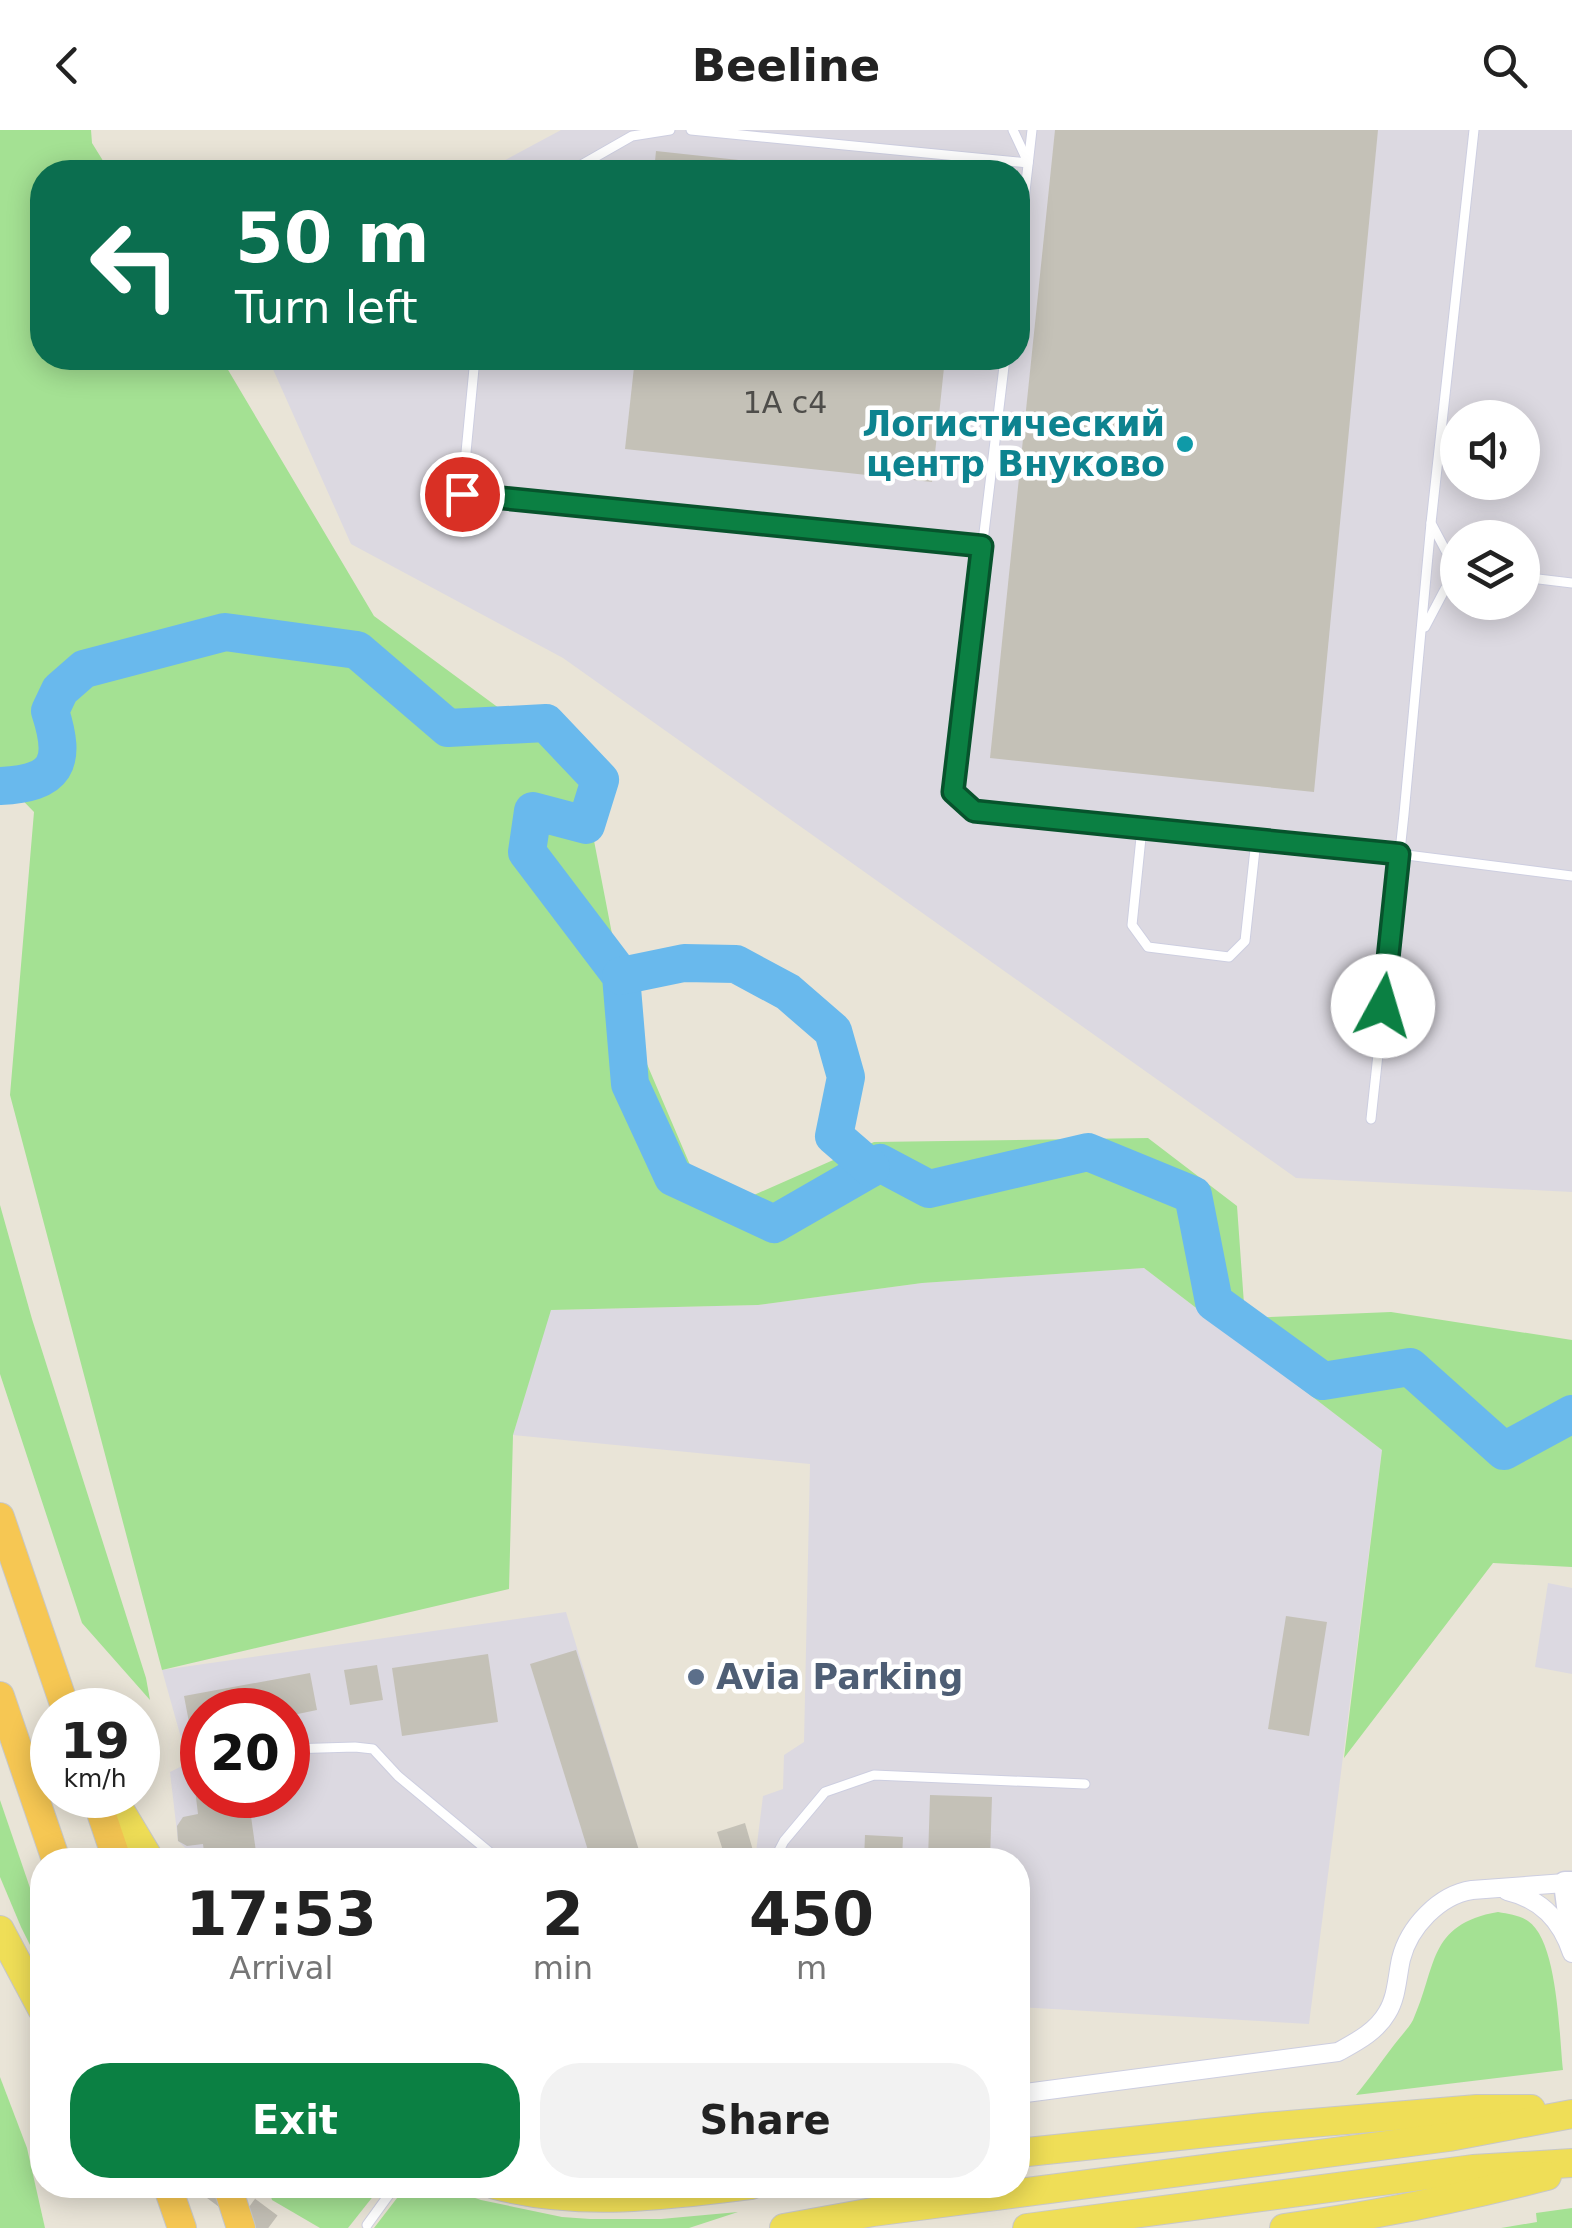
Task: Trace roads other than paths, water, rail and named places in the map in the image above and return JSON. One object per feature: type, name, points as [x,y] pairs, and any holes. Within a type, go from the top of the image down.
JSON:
[{"type":"highway","points":[[0,1517],[58,1688]]},
{"type":"highway","points":[[0,1696],[52,1848]]},
{"type":"highway","points":[[103,1818],[113,1848]]},
{"type":"highway","points":[[172,2198],[182,2228]]},
{"type":"highway","points":[[231,2198],[241,2228]]},
{"type":"main road","points":[[125,1818],[143,1848]]},
{"type":"main road","points":[[0,1930],[30,1987]]},
{"type":"main road","points":[[1030,2152],[1419,2114],[1572,2111]]},
{"type":"main road","points":[[1030,2192],[1449,2137],[1572,2111]]},
{"type":"main road","points":[[1027,2228],[1472,2169],[1572,2166]]},
{"type":"main road","points":[[1284,2228],[1443,2202],[1572,2166]]},
{"type":"main road","points":[[598,2198],[627,2198]]},
{"type":"main road","points":[[784,2228],[984,2198]]},
{"type":"street","points":[[1030,2092],[1338,2052],[1372,2031],[1386,2016],[1405,1947],[1415,1929],[1446,1899],[1462,1892],[1568,1883],[1572,1937]]},
{"type":"street","points":[[1497,1888],[1538,1902],[1556,1920],[1572,1952]]},
{"type":"lane","points":[[591,160],[632,136],[670,130]]},
{"type":"lane","points":[[690,130],[997,160]]},
{"type":"lane","points":[[1012,130],[1027,160]]},
{"type":"lane","points":[[1028,160],[1032,130]]},
{"type":"lane","points":[[1371,1119],[1474,130]]},
{"type":"lane","points":[[474,370],[462,494],[982,546]]},
{"type":"lane","points":[[1004,370],[953,792],[974,811],[1399,854],[1572,876]]},
{"type":"lane","points":[[1431,523],[1440,540]]},
{"type":"lane","points":[[1540,579],[1572,582]]},
{"type":"lane","points":[[1421,634],[1440,598]]},
{"type":"lane","points":[[1142,828],[1132,925],[1148,948],[1229,957],[1245,941],[1256,840]]},
{"type":"lane","points":[[310,1748],[373,1749],[398,1776],[485,1848]]},
{"type":"lane","points":[[780,1848],[825,1792],[874,1775],[1084,1784]]},
{"type":"lane","points":[[367,2225],[387,2198]]},
{"type":"waterway","points":[[0,786],[34,780],[53,767],[57,745],[50,711],[60,690],[84,669],[225,632],[357,650],[448,728],[546,723],[600,780],[586,825],[533,811],[527,852],[621,976],[630,1084],[673,1177],[774,1224],[880,1163],[929,1189],[1088,1152],[1193,1195],[1214,1302],[1323,1381],[1410,1367],[1504,1451],[1572,1414]]},
{"type":"waterway","points":[[621,976],[684,963],[736,964],[788,992],[833,1031],[846,1077],[834,1136],[871,1168]]},
{"type":"tunnel","points":[[231,2198],[271,2228]]},
{"type":"place","name":"Логистический центр Внуково","points":[[1185,444]]},
{"type":"place","name":"Avia Parking","points":[[696,1677]]}]
